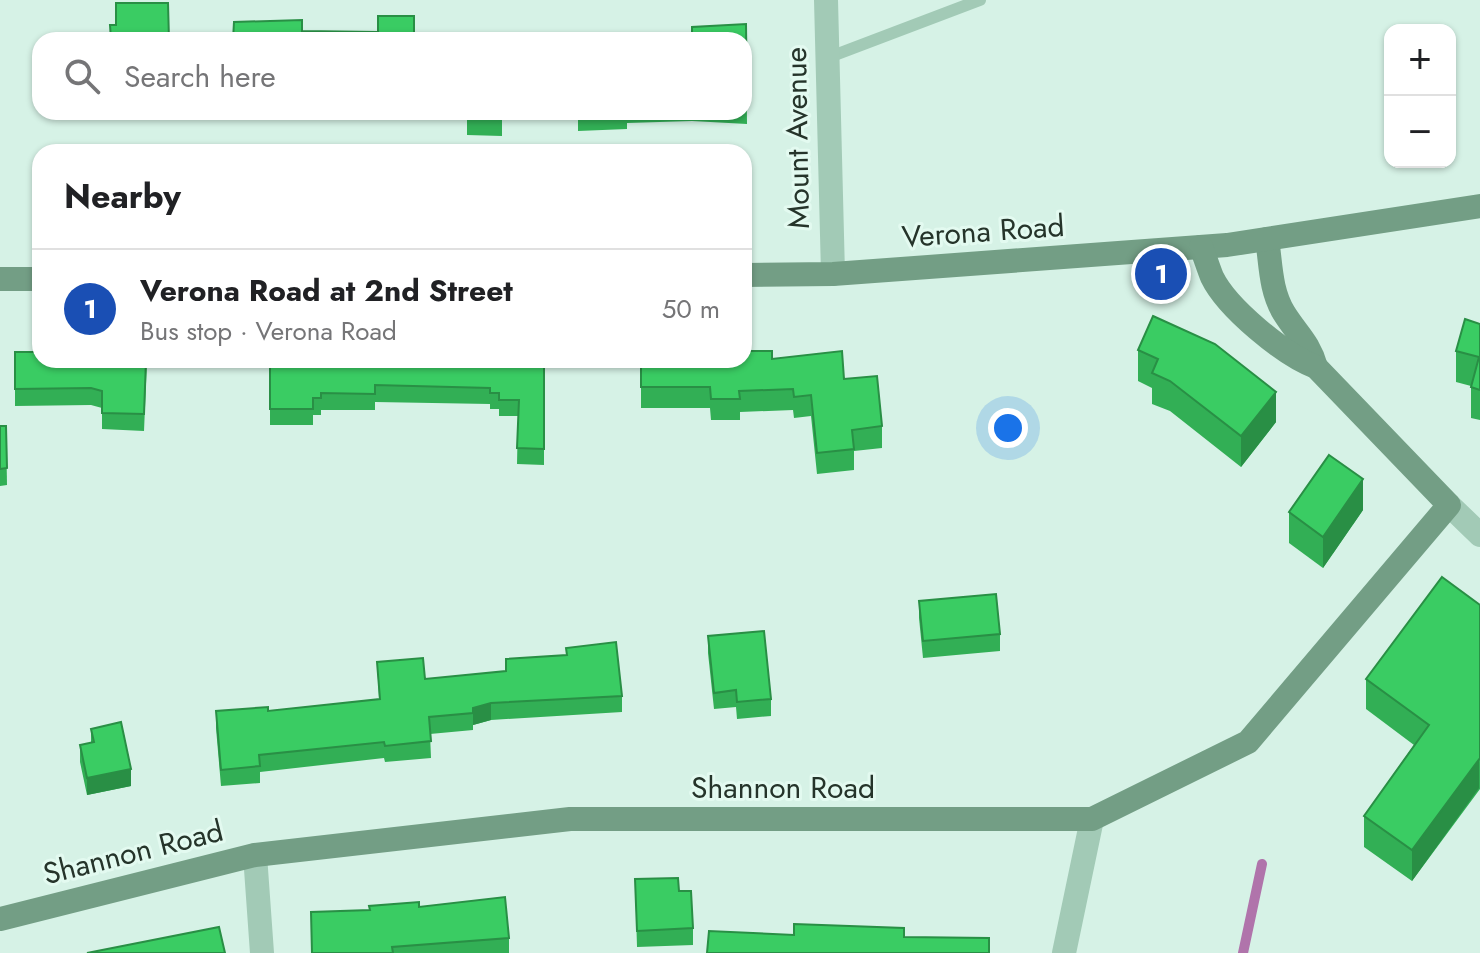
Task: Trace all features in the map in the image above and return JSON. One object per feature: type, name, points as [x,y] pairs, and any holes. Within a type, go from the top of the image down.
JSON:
[{"type":"street","name":"Mount Avenue","points":[[826,0],[833,274]]},
{"type":"street","name":"Verona Road","points":[[752,275],[833,274],[1227,245],[1480,206]]},
{"type":"street","points":[[1267,239],[1270,275],[1283,312],[1310,344],[1316,367]]},
{"type":"street","points":[[1201,247],[1213,279],[1256,328],[1295,359],[1316,367],[1480,535]]},
{"type":"street","points":[[0,279],[32,279]]},
{"type":"street","name":"Shannon Road","points":[[0,919],[255,855],[570,819],[1092,819],[1248,742],[1449,505]]},
{"type":"street","points":[[1064,953],[1092,819]]},
{"type":"street","points":[[255,855],[262,953]]},
{"type":"lane","points":[[827,58],[980,0]]},
{"type":"building","points":[[116,3],[168,3],[169,32],[110,32],[110,25],[116,25]]},
{"type":"building","points":[[378,16],[414,16],[414,32],[378,32]]},
{"type":"building","points":[[302,20],[302,31],[378,32],[233,32],[234,22]]},
{"type":"building","points":[[746,24],[746,32],[692,32],[692,27]]},
{"type":"building","points":[[1153,316],[1215,344],[1276,392],[1241,436],[1170,381],[1152,373],[1158,359],[1138,350]]},
{"type":"building","points":[[1465,319],[1480,324],[1480,390],[1471,387],[1479,357],[1456,351]]},
{"type":"building","points":[[752,351],[772,351],[772,359],[842,351],[844,379],[877,376],[882,426],[852,430],[854,449],[817,453],[811,395],[794,397],[793,389],[739,391],[740,399],[711,399],[710,387],[641,387],[641,368],[752,368]]},
{"type":"building","points":[[15,352],[32,352],[32,368],[146,368],[144,414],[102,413],[102,391],[91,388],[15,389]]},
{"type":"building","points":[[270,368],[544,368],[544,449],[517,448],[519,400],[499,400],[499,393],[490,393],[490,388],[375,385],[375,394],[321,393],[321,398],[313,398],[313,409],[270,409]]},
{"type":"building","points":[[0,426],[6,426],[7,468],[0,469]]},
{"type":"building","points":[[1329,455],[1363,479],[1323,537],[1289,512]]},
{"type":"building","points":[[1442,577],[1480,605],[1480,758],[1412,850],[1364,816],[1429,725],[1366,679]]},
{"type":"building","points":[[996,594],[1000,634],[923,641],[919,601]]},
{"type":"building","points":[[764,631],[771,699],[737,702],[736,690],[714,693],[708,636]]},
{"type":"building","points":[[616,642],[622,696],[491,703],[473,708],[473,713],[429,717],[431,741],[385,746],[384,742],[259,755],[260,766],[221,770],[216,711],[268,707],[268,711],[380,699],[377,662],[423,658],[425,679],[506,671],[506,659],[567,655],[566,648]]},
{"type":"building","points":[[121,722],[131,769],[87,778],[80,745],[94,742],[91,729]]},
{"type":"building","points":[[678,878],[679,891],[691,891],[693,928],[637,931],[635,879]]},
{"type":"building","points":[[505,897],[509,938],[392,947],[393,953],[312,953],[311,912],[370,910],[369,906],[419,902],[419,907]]},
{"type":"building","points":[[794,924],[904,928],[904,937],[989,938],[989,953],[707,953],[709,931],[794,935]]},
{"type":"building","points":[[219,927],[225,953],[87,953]]},
{"type":"waterway","points":[[1243,953],[1262,864]]},
{"type":"place","name":"Verona Road at 2nd Street","points":[[1161,274]]}]
